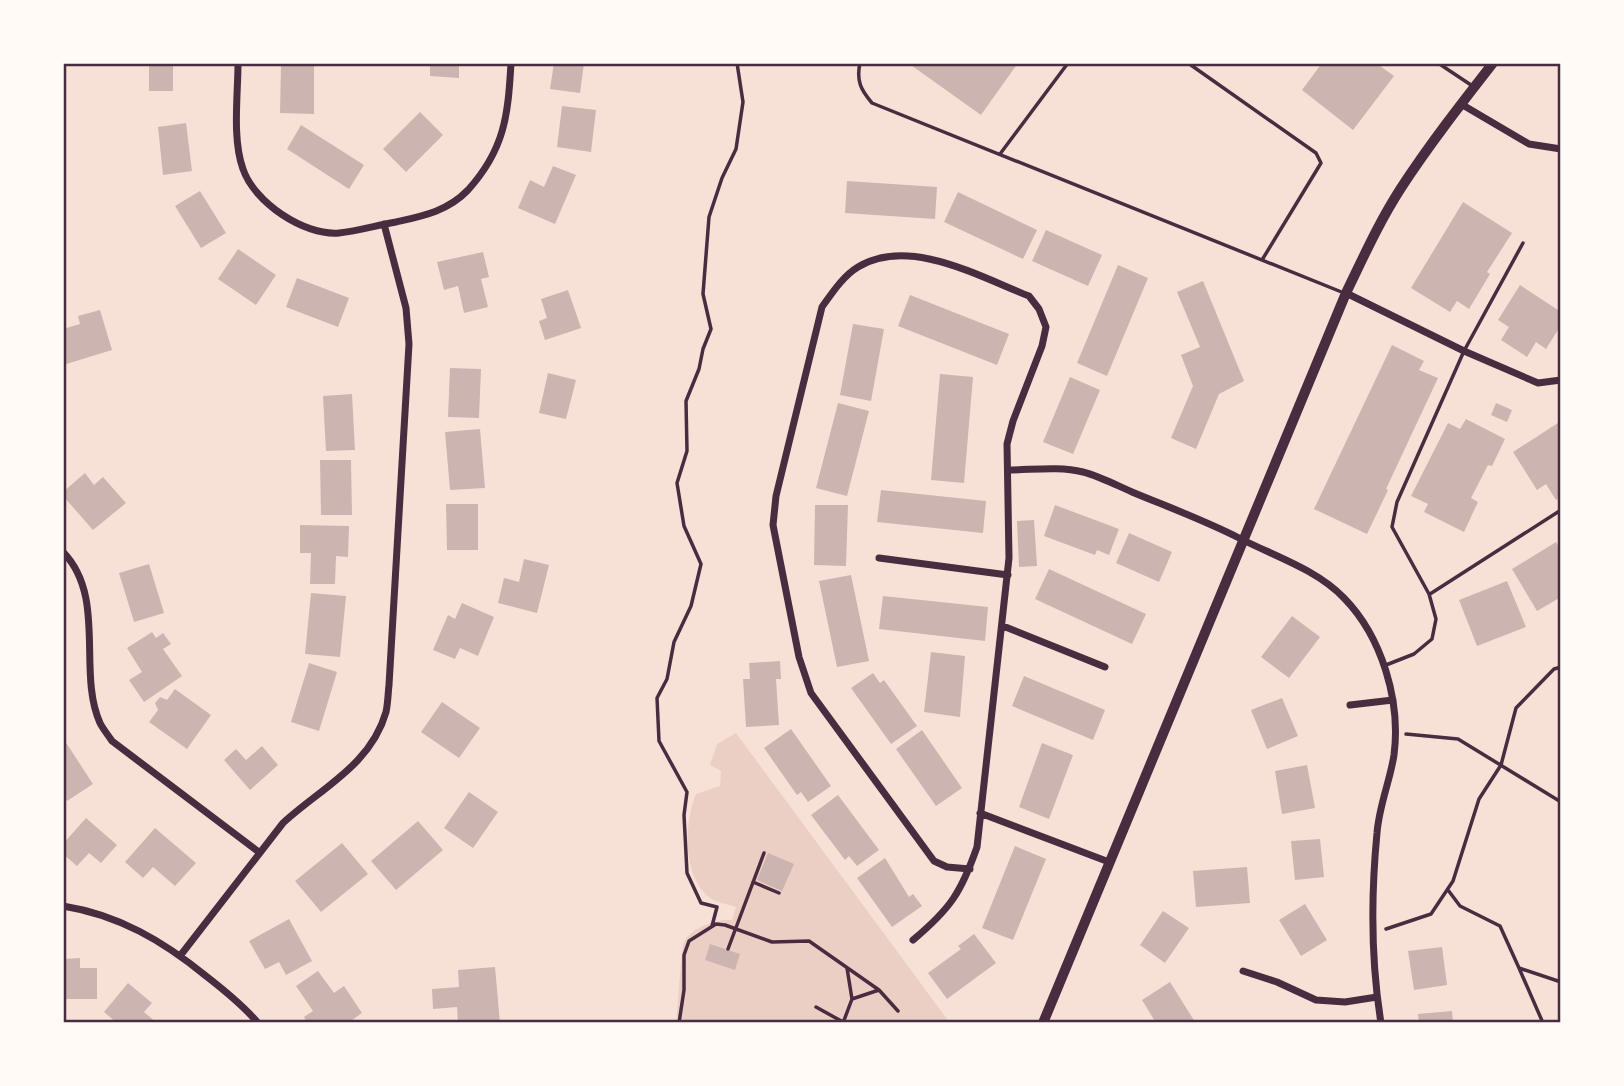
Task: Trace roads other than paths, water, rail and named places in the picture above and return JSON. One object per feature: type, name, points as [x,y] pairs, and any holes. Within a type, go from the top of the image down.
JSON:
[{"type":"street","points":[[237,63],[237,148],[243,170],[253,189],[273,208],[298,223],[317,231],[337,233],[430,215],[467,192],[484,170],[499,142],[508,115],[511,63]]},
{"type":"street","points":[[1043,1023],[1346,293],[1399,190],[1493,63]]},
{"type":"street","points":[[1461,104],[1530,144],[1561,149]]},
{"type":"street","points":[[180,956],[284,823],[346,774],[362,756],[386,712],[390,685],[409,344],[406,308],[384,224]]},
{"type":"street","points":[[913,940],[948,908],[970,869],[977,847],[1008,575],[1007,443],[1042,346],[1046,327],[1040,309],[1029,296],[929,258],[875,258],[856,268],[836,287],[822,307],[776,496],[773,525],[799,657],[811,693],[934,861],[947,867],[970,869]]},
{"type":"street","points":[[1346,293],[1464,351],[1538,383],[1561,380]]},
{"type":"street","points":[[1009,470],[1083,472],[1216,526],[1322,579],[1345,598],[1363,621],[1379,649],[1384,666],[1392,701],[1395,733],[1394,756],[1377,829],[1374,933],[1381,1023]]},
{"type":"street","points":[[63,552],[81,579],[86,599],[94,699],[100,723],[112,741],[260,853]]},
{"type":"street","points":[[879,558],[1008,575]]},
{"type":"street","points":[[1003,626],[1105,667]]},
{"type":"street","points":[[1350,705],[1392,701]]},
{"type":"street","points":[[980,813],[1109,862]]},
{"type":"street","points":[[63,906],[90,911],[125,923],[150,936],[216,984],[258,1023]]},
{"type":"street","points":[[1243,971],[1277,982],[1316,1000],[1345,1002],[1377,997]]},
{"type":"lane","points":[[860,63],[857,75],[861,90],[872,103],[1346,293]]},
{"type":"lane","points":[[999,155],[1068,63]]},
{"type":"lane","points":[[1188,63],[1316,153],[1321,163],[1262,260]]},
{"type":"lane","points":[[1438,63],[1475,87]]},
{"type":"lane","points":[[1384,666],[1414,654],[1432,639],[1436,619],[1429,594],[1392,527],[1396,502],[1464,351],[1523,243]]},
{"type":"lane","points":[[1429,594],[1561,510]]}]
